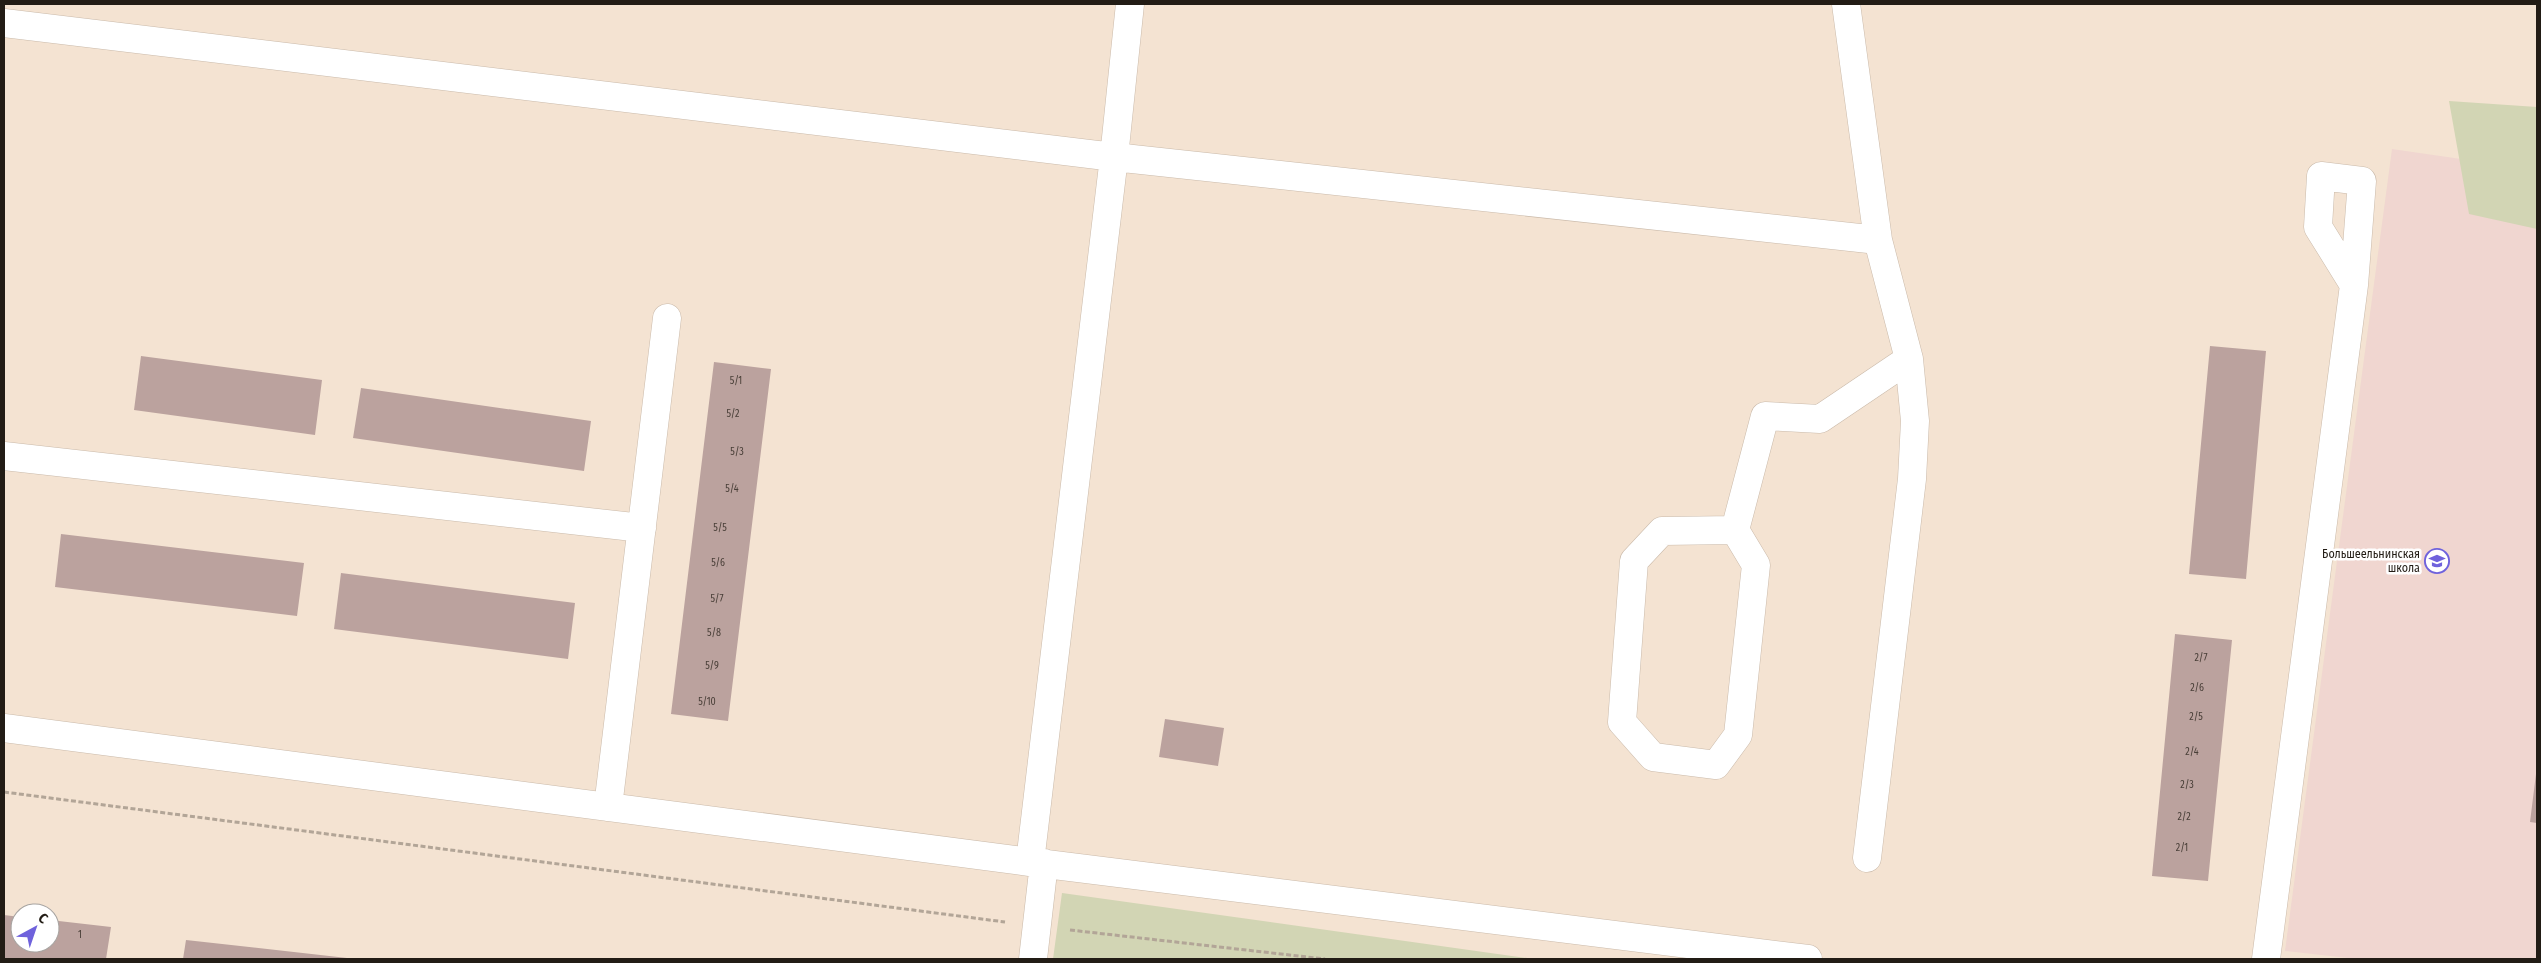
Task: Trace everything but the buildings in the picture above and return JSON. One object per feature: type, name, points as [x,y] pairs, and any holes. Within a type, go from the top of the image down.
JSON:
[{"type":"street","points":[[4,15],[9,4]]},
{"type":"street","points":[[1033,959],[1037,926],[1037,862],[1130,4]]},
{"type":"street","points":[[1846,4],[1878,240],[1909,359],[1915,422],[1912,480],[1867,858]]},
{"type":"street","points":[[4,23],[1114,157],[1878,240]]},
{"type":"street","points":[[2266,959],[2354,286]]},
{"type":"street","points":[[608,807],[667,318]]},
{"type":"street","points":[[1735,530],[1662,531],[1634,561],[1622,722],[1653,757],[1716,765],[1738,735],[1756,565],[1735,530],[1766,416],[1820,419],[1909,359]]},
{"type":"street","points":[[4,456],[642,528]]},
{"type":"street","points":[[4,728],[1766,957],[1808,959]]},
{"type":"path","points":[[4,792],[1037,926],[1325,959]]},
{"type":"shaded area","name":"Большеельнинская школа","points":[[2392,149],[2537,170],[2537,959],[2357,959],[2285,951]]},
{"type":"green space","points":[[2449,101],[2537,107],[2537,229],[2469,214]]},
{"type":"green space","points":[[1062,893],[1534,959],[1053,959]]},
{"type":"place","name":"Большеельнинская школа","points":[[2437,561]]}]
